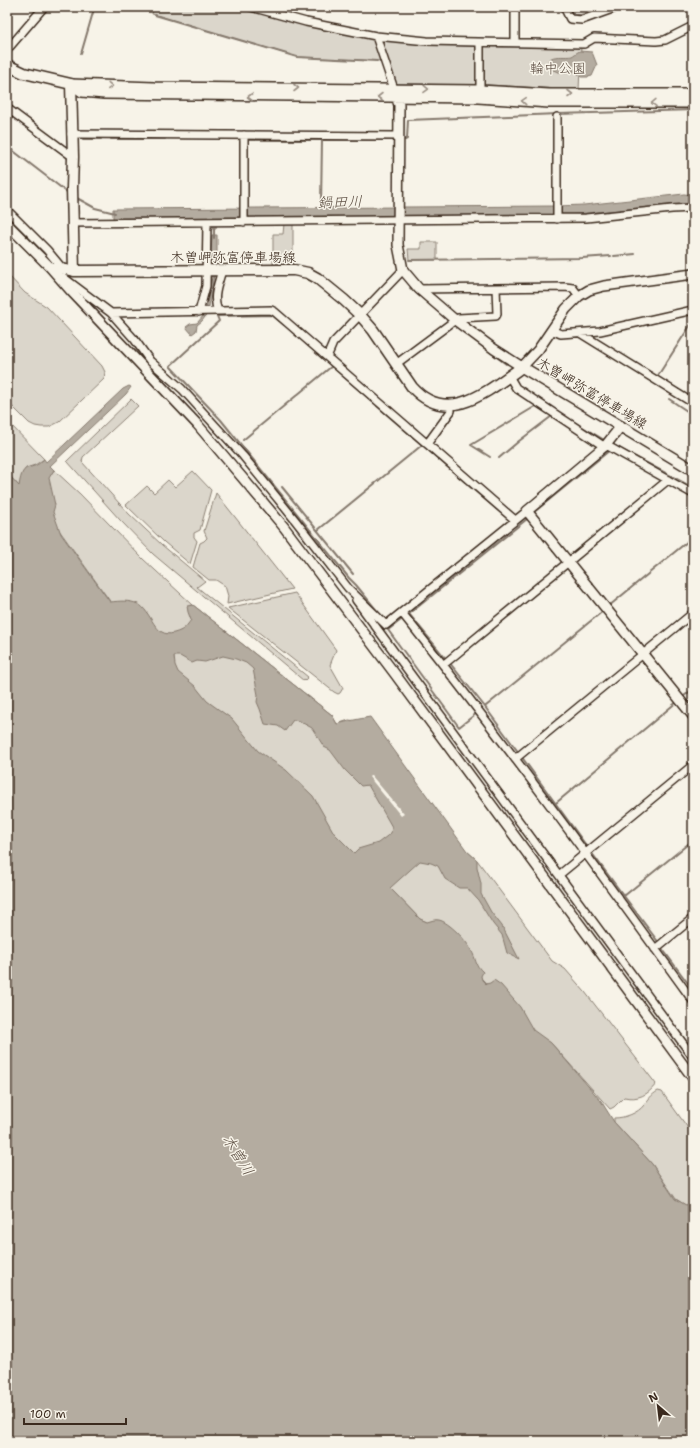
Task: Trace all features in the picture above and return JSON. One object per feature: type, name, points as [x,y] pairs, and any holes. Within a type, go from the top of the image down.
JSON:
[{"type":"main road","points":[[7,65],[24,73],[71,84],[71,134],[73,157],[72,224],[74,271]]},
{"type":"main road","name":"木曽岬弥富停車場線","points":[[74,271],[294,270],[308,273],[328,286],[360,315],[373,330],[418,394],[435,403],[451,406],[473,399],[487,392],[522,367],[693,470]]},
{"type":"street","points":[[7,50],[44,7]]},
{"type":"street","points":[[251,7],[306,22],[376,36],[427,41],[584,44],[594,38],[656,41],[665,40],[693,26]]},
{"type":"street","points":[[515,7],[515,42]]},
{"type":"street","points":[[564,7],[570,19],[582,20],[618,7]]},
{"type":"street","points":[[376,36],[399,105],[398,249],[403,270],[419,289],[455,320],[494,349],[522,367],[538,350],[566,309],[579,296],[589,290],[604,286],[693,274]]},
{"type":"street","points":[[480,43],[480,90]]},
{"type":"street","points":[[71,84],[82,92],[104,94],[243,96],[480,90],[549,94],[693,94]]},
{"type":"street","points":[[395,93],[549,103],[693,103]]},
{"type":"street","points":[[7,108],[73,157]]},
{"type":"street","points":[[557,117],[557,217]]},
{"type":"street","points":[[71,134],[398,136]]},
{"type":"street","points":[[244,135],[244,221]]},
{"type":"street","points":[[72,224],[244,221],[398,221],[557,217],[586,218],[693,208]]},
{"type":"street","points":[[7,210],[47,250],[62,268]]},
{"type":"street","points":[[208,222],[216,292],[215,303],[208,311]]},
{"type":"street","points":[[7,224],[50,267],[197,424],[284,527],[395,674],[693,1078]]},
{"type":"street","points":[[50,267],[74,271]]},
{"type":"street","points":[[50,267],[111,313],[135,340],[150,361],[182,389],[243,456],[348,588],[693,1057]]},
{"type":"street","points":[[208,311],[205,294],[213,270]]},
{"type":"street","points":[[327,357],[333,343],[403,270]]},
{"type":"street","points":[[419,289],[566,287],[573,288],[579,296]]},
{"type":"street","points":[[396,364],[458,318],[496,316],[496,288]]},
{"type":"street","points":[[111,313],[271,310],[275,312],[515,520]]},
{"type":"street","points":[[551,330],[561,334],[600,331],[693,310]]},
{"type":"street","points":[[580,333],[693,403]]},
{"type":"street","points":[[509,376],[516,388],[605,446],[693,494]]},
{"type":"street","points":[[427,444],[451,411],[451,406]]},
{"type":"street","points":[[348,588],[386,625],[605,446],[621,426]]},
{"type":"street","points":[[443,665],[668,480]]},
{"type":"street","points":[[527,511],[693,716]]},
{"type":"street","points":[[402,613],[515,759],[693,1000]]},
{"type":"street","points":[[515,759],[693,613]]},
{"type":"street","points":[[559,875],[693,766]]},
{"type":"street","points":[[655,949],[693,918]]},
{"type":"green space","name":"輪中公園","points":[[154,7],[241,7],[305,24],[426,44],[488,47],[581,46],[579,90],[488,85],[389,84],[383,61],[297,57],[152,14]]},
{"type":"green space","points":[[284,224],[293,224],[293,264],[273,264],[273,234],[283,234]]},
{"type":"green space","points":[[421,242],[437,242],[437,260],[409,260],[408,249],[421,249]]},
{"type":"green space","points":[[7,274],[25,293],[47,307],[102,366],[105,372],[104,379],[59,422],[49,427],[35,426],[29,423],[7,401]]},
{"type":"green space","points":[[131,399],[138,406],[83,457],[82,462],[129,514],[162,545],[205,581],[197,587],[308,677],[304,681],[153,554],[67,461]]},
{"type":"green space","points":[[7,421],[44,459],[35,465],[26,468],[19,486],[7,473]]},
{"type":"green space","points":[[54,470],[80,494],[143,559],[193,605],[332,715],[337,724],[349,720],[356,721],[362,719],[405,824],[361,860],[140,643],[34,495]]},
{"type":"green space","points":[[193,471],[211,490],[200,530],[194,533],[194,537],[197,541],[190,564],[164,542],[126,505],[147,486],[154,493],[168,480],[175,487]]},
{"type":"green space","points":[[216,493],[292,589],[227,604],[228,596],[225,586],[216,580],[209,580],[193,567],[200,543],[207,538],[204,531]]},
{"type":"green space","points":[[295,593],[336,650],[330,665],[343,688],[338,694],[228,608]]},
{"type":"green space","points":[[467,851],[477,860],[552,961],[565,969],[585,992],[656,1084],[646,1094],[634,1098],[624,1097],[610,1109],[551,1043],[537,1036],[427,922],[420,919],[385,883],[404,861]]},
{"type":"green space","points":[[658,1091],[662,1092],[693,1135],[693,1210],[676,1199],[652,1164],[614,1122],[614,1118],[635,1113]]},
{"type":"water","points":[[580,51],[592,52],[597,65],[592,76],[581,77],[575,71],[558,72],[551,69],[549,60],[552,58],[572,56]]},
{"type":"water","points":[[684,194],[693,195],[693,203],[567,215],[217,218],[216,229],[212,229],[212,219],[113,220],[113,209],[557,206],[584,205]]},
{"type":"water","points":[[212,235],[217,235],[217,255],[208,313],[197,325],[196,331],[192,334],[186,327],[190,324],[197,323],[205,314],[212,277]]},
{"type":"water","name":"木曽川","points":[[129,386],[131,387],[126,394],[50,466],[54,470],[49,478],[55,505],[53,512],[61,534],[110,602],[128,601],[138,604],[147,612],[158,628],[167,634],[177,632],[186,627],[191,620],[187,606],[193,605],[332,715],[337,724],[370,717],[467,851],[477,860],[481,894],[491,912],[502,926],[519,959],[507,953],[502,935],[493,924],[478,900],[467,888],[459,888],[445,879],[438,866],[420,861],[390,888],[420,919],[427,922],[434,920],[443,921],[462,937],[469,946],[477,964],[483,972],[481,976],[482,980],[486,984],[494,980],[501,985],[520,1007],[533,1030],[551,1043],[601,1101],[614,1122],[652,1164],[675,1199],[686,1205],[693,1202],[693,1441],[7,1441],[7,473],[19,486],[25,469],[35,466],[44,459],[46,462],[123,389]],"holes":[[[174,656],[180,656],[192,663],[197,661],[205,662],[223,656],[246,663],[253,669],[258,695],[257,702],[265,724],[278,726],[285,731],[293,720],[299,721],[312,728],[324,747],[330,750],[345,770],[361,786],[368,785],[392,827],[391,833],[378,843],[358,849],[354,853],[334,833],[313,796],[286,770],[258,751],[232,719],[207,701],[195,686],[178,672],[175,665]]]},
{"type":"water","points":[[607,441],[693,487],[693,490],[614,447]]},
{"type":"pier","points":[[371,775],[404,814],[401,816],[369,777]]},
{"type":"waterway","points":[[568,7],[572,15],[581,15],[605,7]]},
{"type":"waterway","points":[[81,54],[94,9]]},
{"type":"waterway","points":[[155,15],[297,57],[377,61]]},
{"type":"waterway","points":[[405,140],[407,139],[408,120],[693,110]]},
{"type":"waterway","points":[[83,139],[101,139]]},
{"type":"waterway","points":[[111,139],[165,139]]},
{"type":"waterway","points":[[249,140],[392,140]]},
{"type":"waterway","points":[[321,204],[322,140]]},
{"type":"waterway","name":"鍋田川","points":[[7,146],[68,193]]},
{"type":"waterway","name":"鍋田川","points":[[75,197],[95,208],[115,213]]},
{"type":"waterway","points":[[214,228],[214,238]]},
{"type":"waterway","points":[[614,256],[635,254]]},
{"type":"waterway","points":[[409,260],[582,258],[611,256]]},
{"type":"waterway","points":[[410,288],[425,300]]},
{"type":"waterway","points":[[284,325],[272,315],[217,316],[219,321],[170,366],[221,420],[383,618]]},
{"type":"waterway","points":[[659,379],[657,377],[693,321]]},
{"type":"waterway","points":[[288,328],[374,403]]},
{"type":"waterway","points":[[482,346],[506,364]]},
{"type":"waterway","points":[[243,440],[332,366]]},
{"type":"waterway","points":[[669,399],[693,415]]},
{"type":"waterway","points":[[377,406],[465,482]]},
{"type":"waterway","points":[[490,457],[471,445],[536,406]]},
{"type":"waterway","points":[[499,458],[552,416]]},
{"type":"waterway","points":[[564,416],[606,441]]},
{"type":"waterway","points":[[318,530],[422,445]]},
{"type":"waterway","points":[[533,513],[610,450]]},
{"type":"waterway","points":[[468,485],[508,519]]},
{"type":"waterway","points":[[282,487],[353,574]]},
{"type":"waterway","points":[[446,659],[409,614],[527,519]]},
{"type":"waterway","points":[[609,606],[693,537]]},
{"type":"waterway","points":[[486,706],[603,611]]},
{"type":"waterway","points":[[401,620],[388,630],[459,727],[477,713]]},
{"type":"waterway","points":[[449,662],[519,753]]},
{"type":"waterway","points":[[684,696],[693,689]]},
{"type":"waterway","points":[[556,803],[678,701]]},
{"type":"waterway","points":[[521,756],[588,848]]},
{"type":"waterway","points":[[502,792],[505,797]]},
{"type":"waterway","points":[[510,803],[559,869]]},
{"type":"waterway","points":[[624,896],[693,840]]},
{"type":"waterway","points":[[591,852],[659,943]]},
{"type":"waterway","points":[[563,875],[579,896]]},
{"type":"waterway","points":[[582,901],[599,924]]},
{"type":"waterway","points":[[661,947],[693,990]]}]
